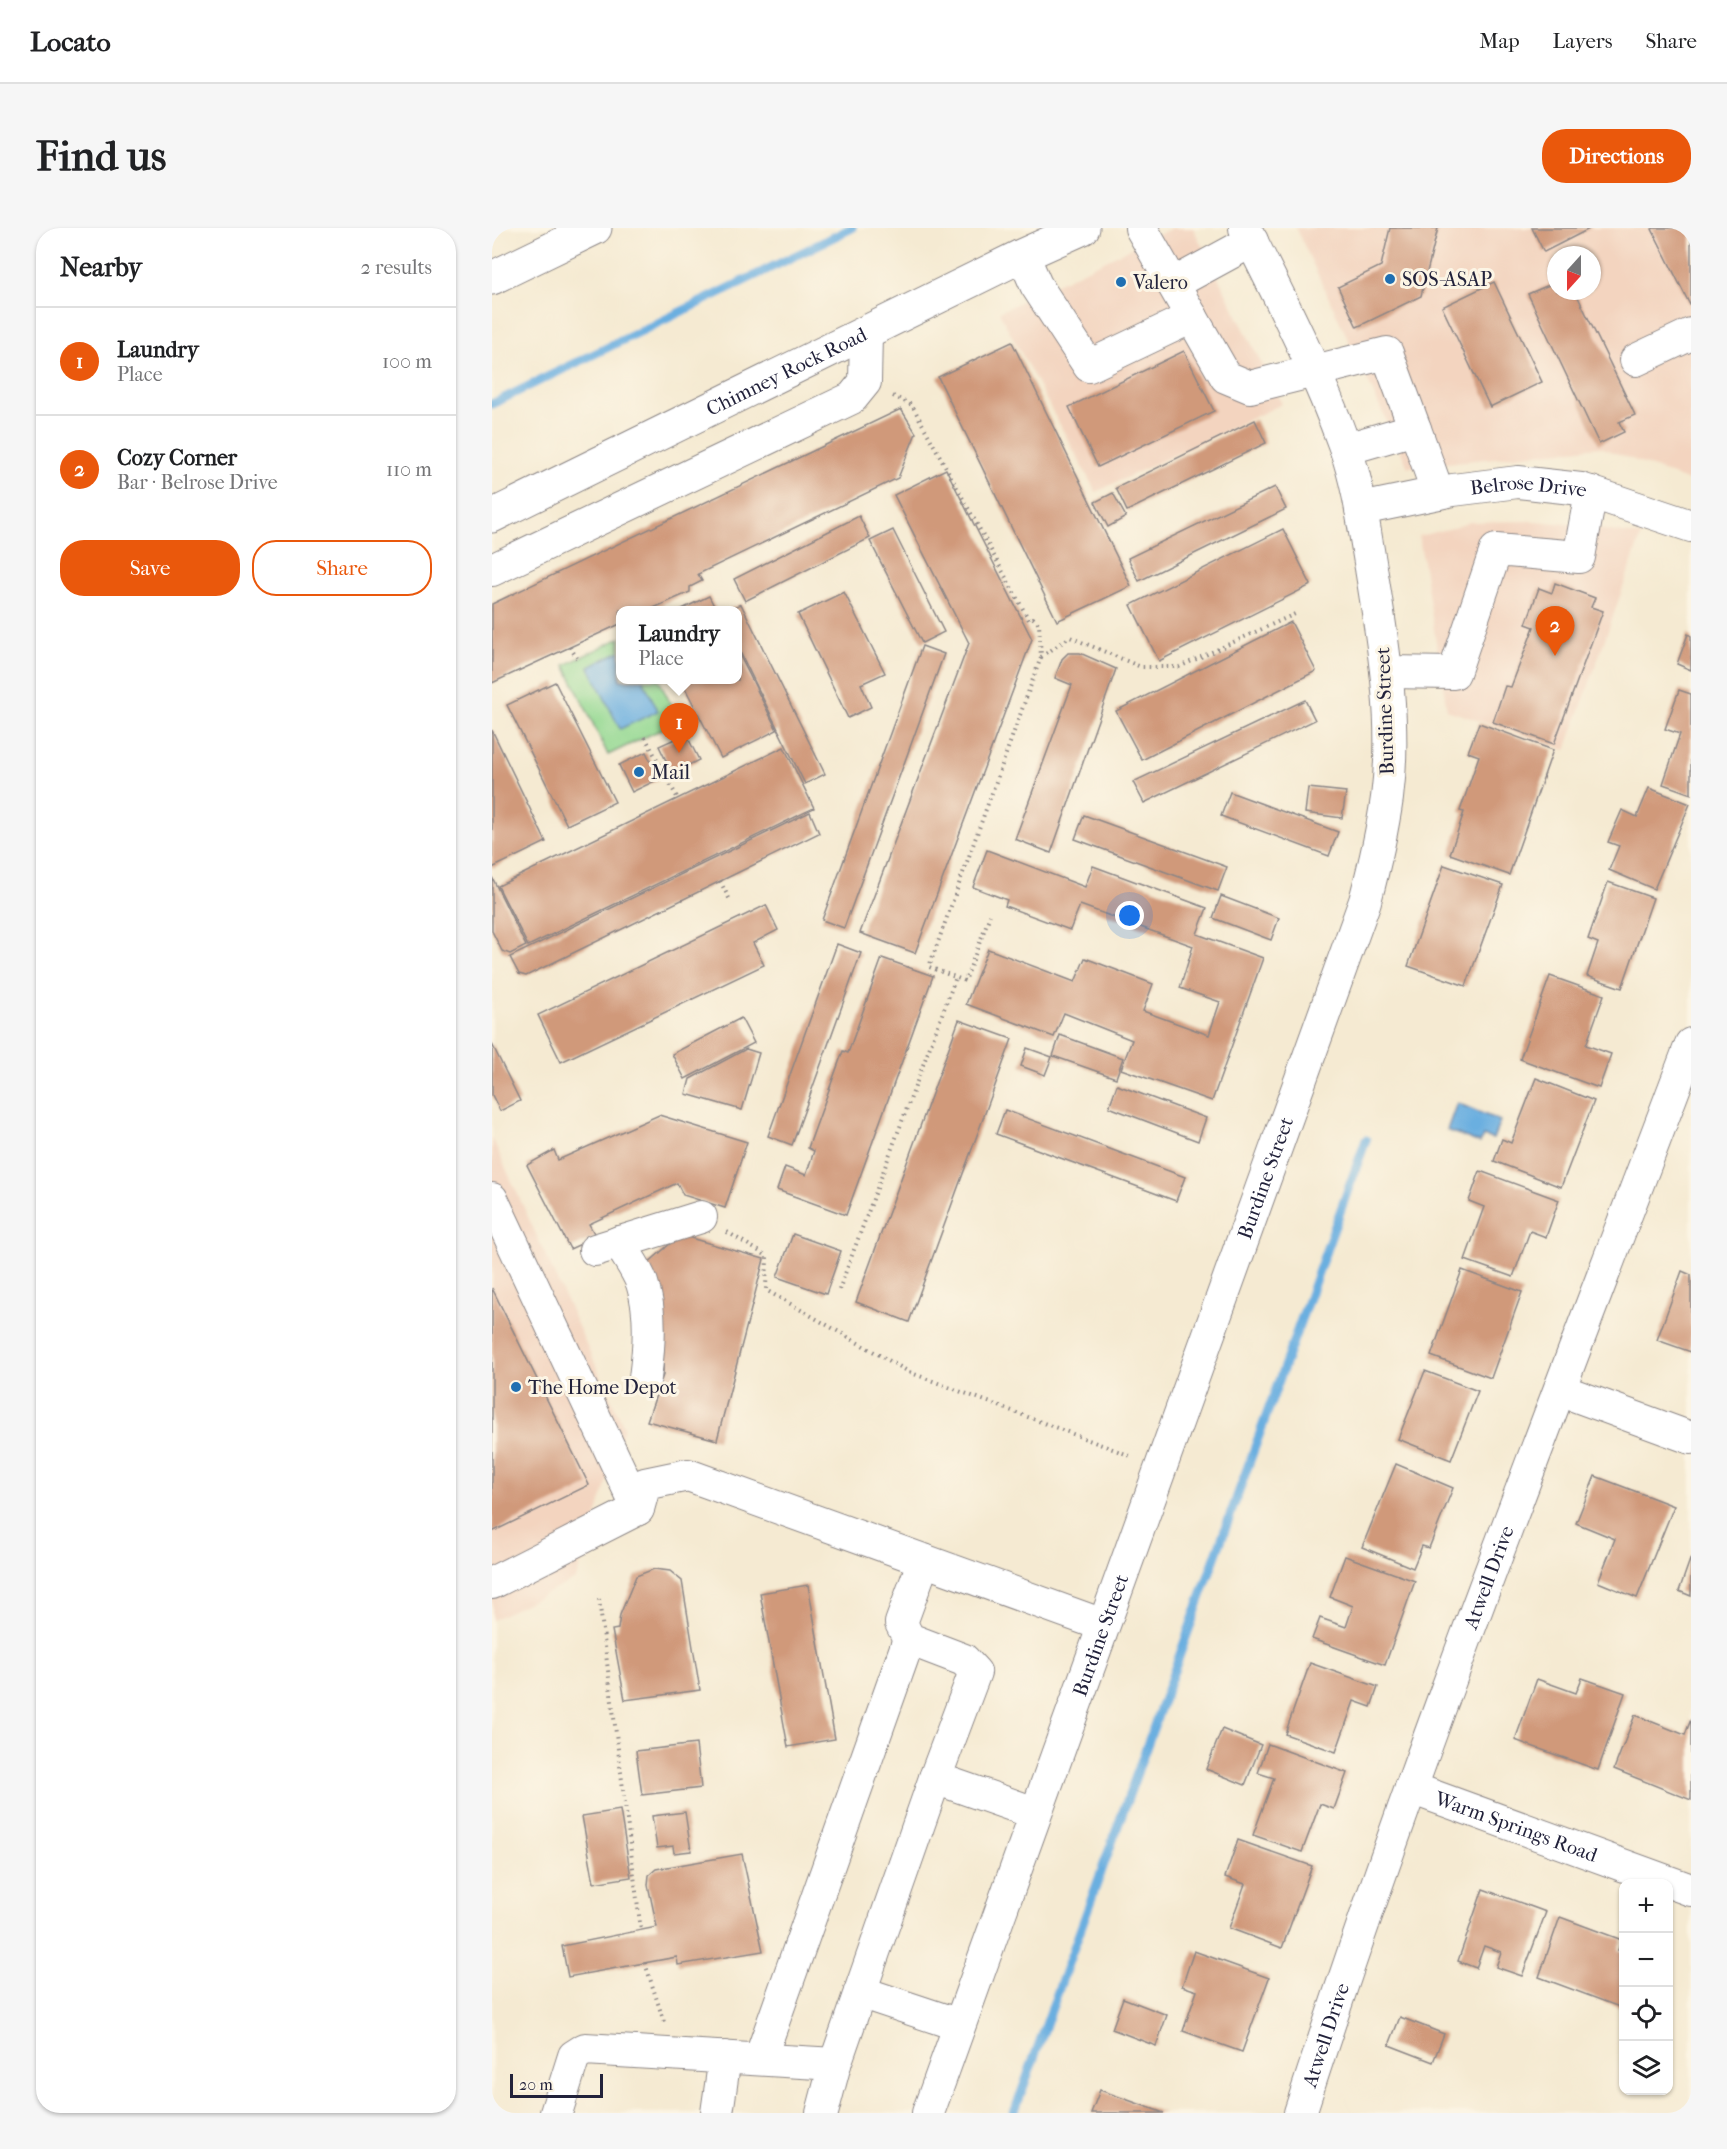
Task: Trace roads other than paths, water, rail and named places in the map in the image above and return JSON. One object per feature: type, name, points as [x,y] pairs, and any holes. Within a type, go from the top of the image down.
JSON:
[{"type":"main road","points":[[492,278],[595,228]]},
{"type":"main road","name":"Chimney Rock Road","points":[[492,516],[1023,255],[1083,228]]},
{"type":"street","points":[[1141,228],[1226,377],[1250,387],[1387,353],[1438,493]]},
{"type":"street","points":[[1173,284],[1249,235]]},
{"type":"street","name":"Burdine Street","points":[[928,2113],[1365,901],[1387,797],[1390,742],[1387,672],[1361,509],[1346,449],[1314,370],[1249,235]]},
{"type":"street","points":[[1023,255],[1036,285],[1089,366],[1192,317]]},
{"type":"street","points":[[492,570],[852,398],[865,382],[866,333]]},
{"type":"street","points":[[1636,360],[1691,334]]},
{"type":"street","points":[[1346,449],[1415,429]]},
{"type":"street","name":"Belrose Drive","points":[[1361,509],[1438,493],[1518,482],[1581,489],[1691,526]]},
{"type":"street","points":[[1387,672],[1454,673],[1496,550],[1579,557],[1591,492]]},
{"type":"street","name":"Atwell Drive","points":[[1300,2113],[1347,1967],[1411,1788],[1691,1044]]},
{"type":"street","points":[[492,1198],[638,1509]]},
{"type":"street","points":[[645,1378],[649,1345],[648,1314],[642,1283],[607,1246],[701,1216]]},
{"type":"street","points":[[1560,1390],[1691,1438]]},
{"type":"street","points":[[492,1583],[638,1509],[645,1484],[688,1475],[1103,1625]]},
{"type":"street","points":[[822,2113],[835,2064],[935,1778],[975,1672],[964,1660],[909,1639],[901,1623],[924,1560]]},
{"type":"street","points":[[760,2059],[909,1639]]},
{"type":"street","points":[[935,1778],[1035,1813]]},
{"type":"street","name":"Warm Springs Road","points":[[1411,1788],[1691,1890]]},
{"type":"street","points":[[860,1992],[959,2025]]},
{"type":"street","points":[[556,2113],[574,2056],[585,2049],[835,2064]]},
{"type":"street","points":[[717,2113],[725,2056]]},
{"type":"water","points":[[616,653],[616,684],[645,684],[658,711],[620,729],[589,667]]},
{"type":"water","points":[[1457,1103],[1500,1121],[1493,1139],[1483,1136],[1480,1143],[1447,1130]]},
{"type":"waterway","points":[[492,404],[852,228]]},
{"type":"waterway","points":[[1014,2113],[1366,1140]]},
{"type":"place","name":"SOS-ASAP","points":[[1390,279]]},
{"type":"place","name":"Valero","points":[[1121,282]]},
{"type":"place","name":"Cozy Corner","points":[[1555,656]]},
{"type":"place","name":"Laundry","points":[[679,753]]},
{"type":"place","name":"Mail","points":[[639,772]]},
{"type":"place","name":"The Home Depot","points":[[516,1387]]}]
